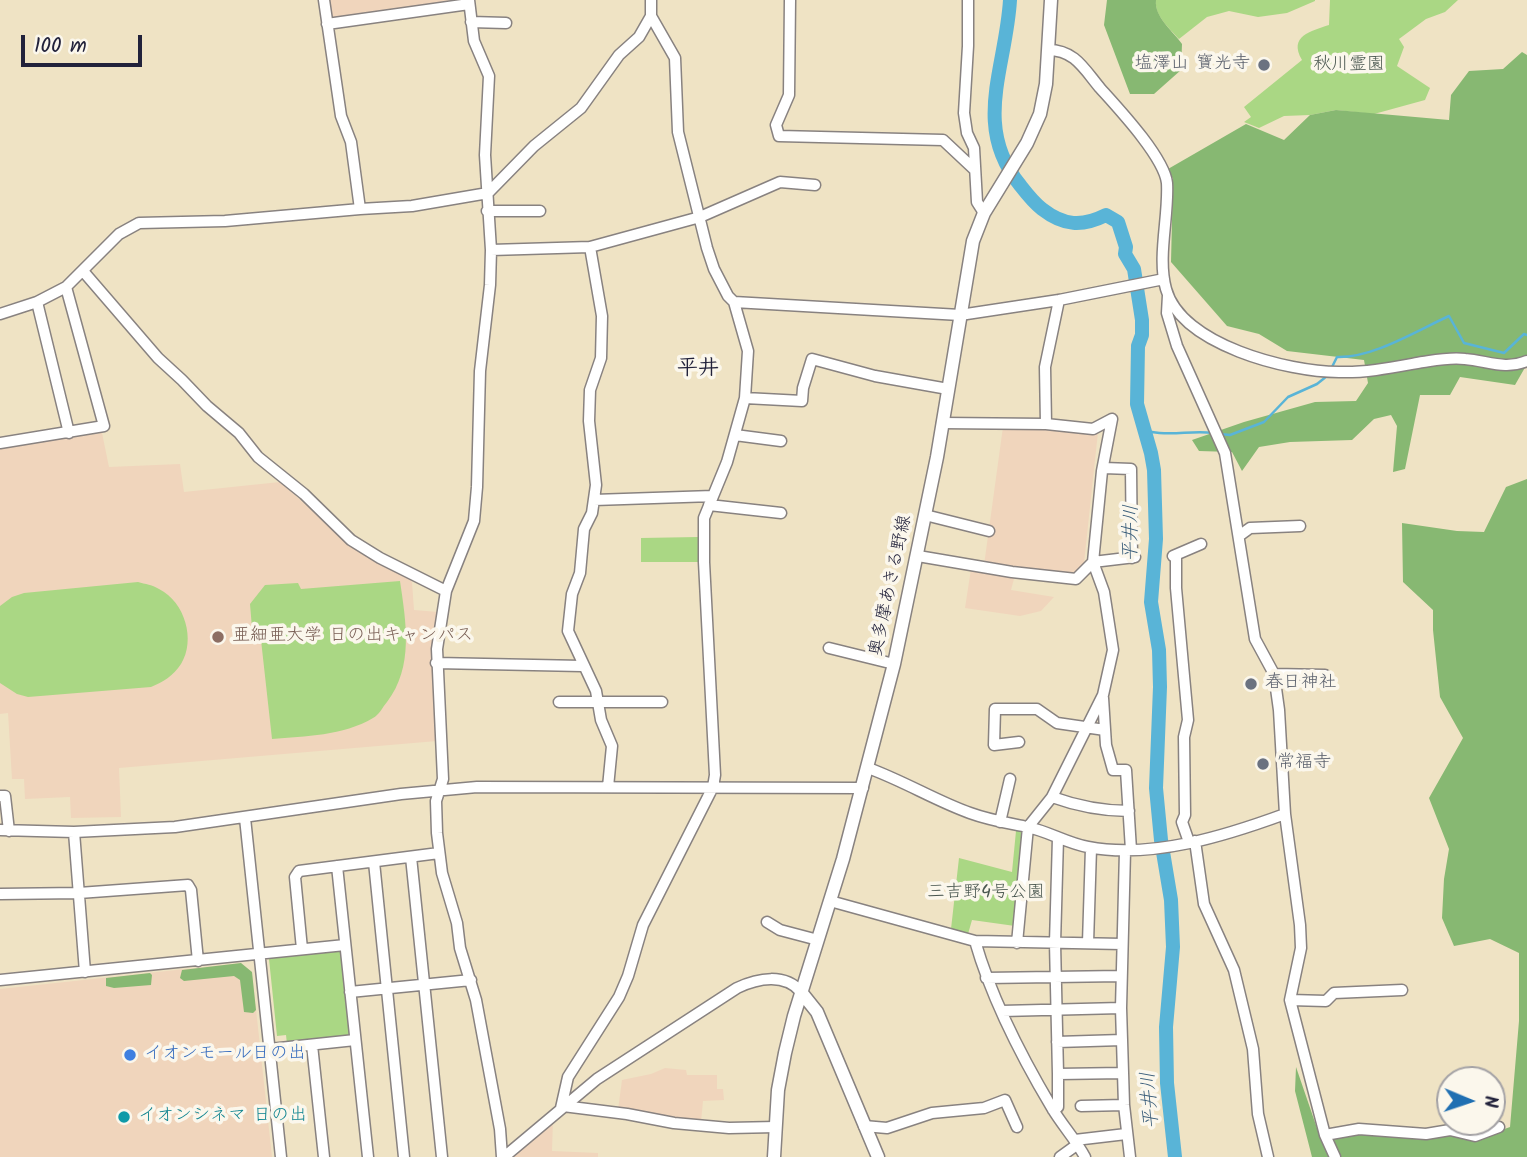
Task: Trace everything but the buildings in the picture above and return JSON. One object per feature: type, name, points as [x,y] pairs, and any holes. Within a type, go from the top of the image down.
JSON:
[{"type":"main road","points":[[1048,50],[1051,0]]},
{"type":"main road","name":"奥多摩あきる野線","points":[[774,1157],[783,1062],[801,992],[863,788],[918,556],[969,257],[984,214],[1040,114],[1046,84],[1048,50]]},
{"type":"main road","points":[[801,992],[817,1012],[878,1157]]},
{"type":"street","points":[[324,0],[341,116],[351,142],[360,209]]},
{"type":"street","points":[[0,314],[37,302],[66,287],[119,234],[139,223],[225,221],[360,209],[382,210],[488,193],[534,146],[581,108],[620,55],[639,37],[651,16],[651,0]]},
{"type":"street","points":[[790,0],[789,95],[776,125],[779,136],[943,140],[975,170]]},
{"type":"street","points":[[968,0],[964,113],[967,133],[974,148],[976,202],[984,214]]},
{"type":"street","points":[[327,24],[469,2],[474,41],[489,76],[485,155],[491,250],[490,285],[480,371],[474,521],[446,591],[436,663],[443,779],[436,802],[442,873],[457,923],[460,948],[471,980],[503,1157]]},
{"type":"street","points":[[562,1107],[561,1101],[568,1077],[619,997],[643,925],[713,787],[715,775],[704,518],[735,435],[745,398],[748,351],[734,302],[714,269],[678,132],[675,58],[651,16]]},
{"type":"street","points":[[471,22],[506,23]]},
{"type":"street","points":[[1048,50],[1061,50],[1072,55],[1118,108],[1160,163],[1167,183],[1158,281],[1186,318],[1221,343],[1255,358],[1291,367],[1336,372],[1355,372],[1445,359],[1463,358],[1503,366],[1514,366],[1527,361]]},
{"type":"street","points":[[491,250],[590,247],[700,216],[780,182],[815,185]]},
{"type":"street","points":[[487,211],[541,211]]},
{"type":"street","points":[[590,247],[602,316],[601,358],[590,390],[589,421],[596,485],[592,513],[584,529],[580,573],[572,594],[568,635],[596,691],[601,720],[612,746],[608,787]]},
{"type":"street","points":[[83,271],[158,358],[183,380],[207,407],[239,433],[258,457],[304,494],[351,540],[380,558],[446,591]]},
{"type":"street","points":[[734,302],[960,315],[1158,281]]},
{"type":"street","points":[[0,443],[104,426],[66,287]]},
{"type":"street","points":[[1168,295],[1167,313],[1177,346],[1225,453],[1255,639],[1274,674],[1279,709],[1285,814],[1298,905],[1301,948],[1290,1000],[1325,1135],[1335,1157]]},
{"type":"street","points":[[1046,424],[1045,367],[1059,300]]},
{"type":"street","points":[[37,302],[69,433]]},
{"type":"street","points":[[745,398],[802,401],[812,359],[875,376],[948,389]]},
{"type":"street","points":[[942,423],[1046,424],[1093,429],[1112,419],[1098,498],[1093,562],[1104,592],[1113,650],[1102,695],[1052,797],[1028,827],[1017,943]]},
{"type":"street","points":[[735,435],[781,440]]},
{"type":"street","points":[[918,556],[1012,572],[1076,579],[1093,562],[1134,558],[1131,469],[1104,468]]},
{"type":"street","points":[[594,500],[711,500],[781,513]]},
{"type":"street","points":[[925,514],[989,531]]},
{"type":"street","points":[[1239,536],[1250,528],[1300,526]]},
{"type":"street","points":[[1201,544],[1175,556],[1188,720],[1184,737],[1185,815],[1182,822],[1190,842],[1204,904],[1234,970],[1253,1049],[1258,1114],[1268,1157]]},
{"type":"street","points":[[835,653],[894,664]]},
{"type":"street","points":[[436,663],[582,666]]},
{"type":"street","points":[[1274,674],[1325,675]]},
{"type":"street","points":[[1102,695],[1105,730],[1113,770],[1126,770],[1129,811],[1121,1008],[1124,1105],[1130,1157]]},
{"type":"street","points":[[559,702],[662,702]]},
{"type":"street","points":[[1020,743],[994,745],[995,709],[1037,709],[1057,723],[1105,730]]},
{"type":"street","points":[[868,768],[912,785],[969,813],[1028,827],[1091,848],[1128,850],[1190,842],[1234,833],[1285,814]]},
{"type":"street","points":[[1000,822],[1010,779]]},
{"type":"street","points":[[0,796],[5,796],[4,830],[74,832],[175,827],[441,789],[863,788]]},
{"type":"street","points":[[1052,797],[1073,805],[1129,811]]},
{"type":"street","points":[[245,818],[281,1157]]},
{"type":"street","points":[[74,832],[85,972]]},
{"type":"street","points":[[1058,838],[1055,943],[1059,1108]]},
{"type":"street","points":[[1088,943],[1091,848]]},
{"type":"street","points":[[302,949],[295,877],[299,871],[439,853]]},
{"type":"street","points":[[411,857],[442,1157]]},
{"type":"street","points":[[374,862],[404,1157]]},
{"type":"street","points":[[337,866],[368,1157]]},
{"type":"street","points":[[0,894],[188,885],[191,890],[198,961]]},
{"type":"street","points":[[830,901],[975,942],[1122,944]]},
{"type":"street","points":[[767,922],[780,930],[818,940]]},
{"type":"street","points":[[975,942],[986,978],[1002,1011],[1085,1157]]},
{"type":"street","points":[[0,980],[345,945]]},
{"type":"street","points":[[986,978],[1121,976]]},
{"type":"street","points":[[503,1157],[621,1062],[737,988],[754,981],[769,979],[792,983],[801,992]]},
{"type":"street","points":[[350,992],[471,980]]},
{"type":"street","points":[[1290,1000],[1326,1001],[1334,993],[1402,990]]},
{"type":"street","points":[[1002,1011],[1121,1008]]},
{"type":"street","points":[[270,1049],[355,1040]]},
{"type":"street","points":[[1057,1042],[1122,1040]]},
{"type":"street","points":[[312,1045],[324,1157]]},
{"type":"street","points":[[1058,1074],[1123,1073]]},
{"type":"street","points":[[864,1126],[887,1128],[932,1113],[984,1108],[1005,1100],[1017,1127]]},
{"type":"street","points":[[1081,1107],[1124,1105]]},
{"type":"street","points":[[562,1107],[627,1114],[674,1123],[729,1128],[776,1127]]},
{"type":"street","points":[[1325,1135],[1359,1129],[1436,1132]]},
{"type":"street","points":[[1060,1157],[1077,1142],[1126,1134]]},
{"type":"shaded area","points":[[328,0],[460,0],[330,18]]},
{"type":"shaded area","points":[[1003,427],[1098,432],[1084,563],[1073,573],[984,565]]},
{"type":"shaded area","name":"亜細亜大学 日の出キャンパス","points":[[102,433],[109,467],[180,464],[184,492],[280,482],[350,544],[406,574],[412,582],[414,610],[438,612],[437,741],[119,768],[121,817],[71,818],[70,797],[25,799],[24,779],[12,779],[8,713],[0,714],[0,448]]},
{"type":"shaded area","points":[[971,569],[1015,575],[1011,590],[1054,597],[1041,611],[1020,616],[965,608]]},
{"type":"shaded area","name":"イオンモール日の出","points":[[241,963],[252,972],[272,1157],[0,1157],[0,989]]},
{"type":"shaded area","points":[[665,1068],[686,1070],[687,1075],[717,1075],[717,1089],[723,1089],[724,1100],[703,1101],[701,1122],[618,1110],[622,1080]]},
{"type":"shaded area","points":[[553,1120],[552,1151],[598,1153],[598,1157],[509,1157]]},
{"type":"green space","points":[[1107,0],[1156,0],[1161,18],[1182,44],[1181,70],[1154,94],[1130,94],[1104,25]]},
{"type":"green space","points":[[1156,0],[1315,1],[1287,13],[1258,17],[1229,11],[1207,17],[1179,39],[1157,11]]},
{"type":"green space","name":"秋川霊園","points":[[1330,0],[1458,0],[1445,12],[1426,19],[1399,39],[1404,47],[1397,66],[1430,88],[1425,100],[1374,114],[1336,110],[1284,116],[1259,128],[1244,122],[1251,117],[1244,107],[1302,60],[1298,52],[1300,40],[1309,32],[1329,25]]},
{"type":"green space","points":[[1522,52],[1527,55],[1527,364],[1515,385],[1460,377],[1450,395],[1420,395],[1405,469],[1393,472],[1397,426],[1391,415],[1374,419],[1352,440],[1290,442],[1259,447],[1242,471],[1232,452],[1199,451],[1192,440],[1315,402],[1356,401],[1368,383],[1364,360],[1287,351],[1259,334],[1227,326],[1171,262],[1173,179],[1168,169],[1246,124],[1284,140],[1310,115],[1336,110],[1449,120],[1451,95],[1469,71],[1503,69]]},
{"type":"green space","points":[[1527,479],[1527,1157],[1312,1157],[1295,1091],[1296,1067],[1319,1134],[1364,1134],[1426,1140],[1455,1136],[1474,1140],[1485,1136],[1506,1136],[1506,1128],[1510,1127],[1519,1021],[1519,953],[1490,939],[1454,946],[1442,918],[1449,849],[1429,798],[1463,738],[1440,697],[1433,610],[1403,582],[1402,523],[1484,532],[1506,487]]},
{"type":"green space","points":[[698,537],[698,562],[641,562],[641,538]]},
{"type":"green space","points":[[400,581],[406,628],[405,659],[396,688],[379,713],[361,724],[337,732],[272,739],[261,640],[253,640],[250,604],[265,585],[298,583],[301,589]]},
{"type":"green space","points":[[138,582],[154,586],[168,595],[176,603],[185,622],[188,644],[185,654],[181,664],[168,678],[151,687],[28,697],[17,694],[0,683],[0,606],[12,597],[24,593]]},
{"type":"green space","name":"三吉野4号公園","points":[[1016,831],[1023,831],[1015,926],[972,920],[968,934],[951,929],[959,858],[1012,872]]},
{"type":"green space","points":[[339,949],[342,951],[351,1034],[348,1038],[287,1044],[286,1035],[277,1036],[269,959],[271,956]]},
{"type":"green space","points":[[241,963],[252,972],[256,1010],[253,1013],[244,1012],[240,980],[234,976],[184,981],[180,978],[182,970]]},
{"type":"green space","points":[[150,973],[151,985],[114,988],[106,986],[106,978]]},
{"type":"waterway","name":"平井川","points":[[1010,0],[995,118],[998,141],[1006,163],[1033,201],[1050,215],[1073,223],[1089,222],[1106,215],[1118,222],[1126,247],[1125,254],[1134,269],[1142,320],[1142,335],[1138,346],[1137,404],[1154,470],[1156,539],[1151,602],[1159,650],[1160,687],[1156,788],[1171,900],[1173,947],[1166,1027],[1167,1083],[1175,1157]]},
{"type":"waterway","points":[[1332,367],[1337,357],[1380,348],[1449,316],[1464,343],[1504,353],[1524,334],[1527,335]]},
{"type":"waterway","points":[[1220,434],[1230,435],[1264,422],[1288,397],[1317,384],[1327,376]]},
{"type":"waterway","points":[[1146,438],[1152,432],[1213,433]]},
{"type":"place","name":"塩澤山 寶光寺","points":[[1264,65]]},
{"type":"place","name":"亜細亜大学 日の出キャンパス","points":[[218,637]]},
{"type":"place","name":"春日神社","points":[[1251,684]]},
{"type":"place","name":"常福寺","points":[[1263,764]]},
{"type":"place","name":"イオンモール日の出","points":[[130,1055]]},
{"type":"place","name":"イオンシネマ 日の出","points":[[124,1117]]},
{"type":"district","name":"平井","points":[[698,370]]}]
